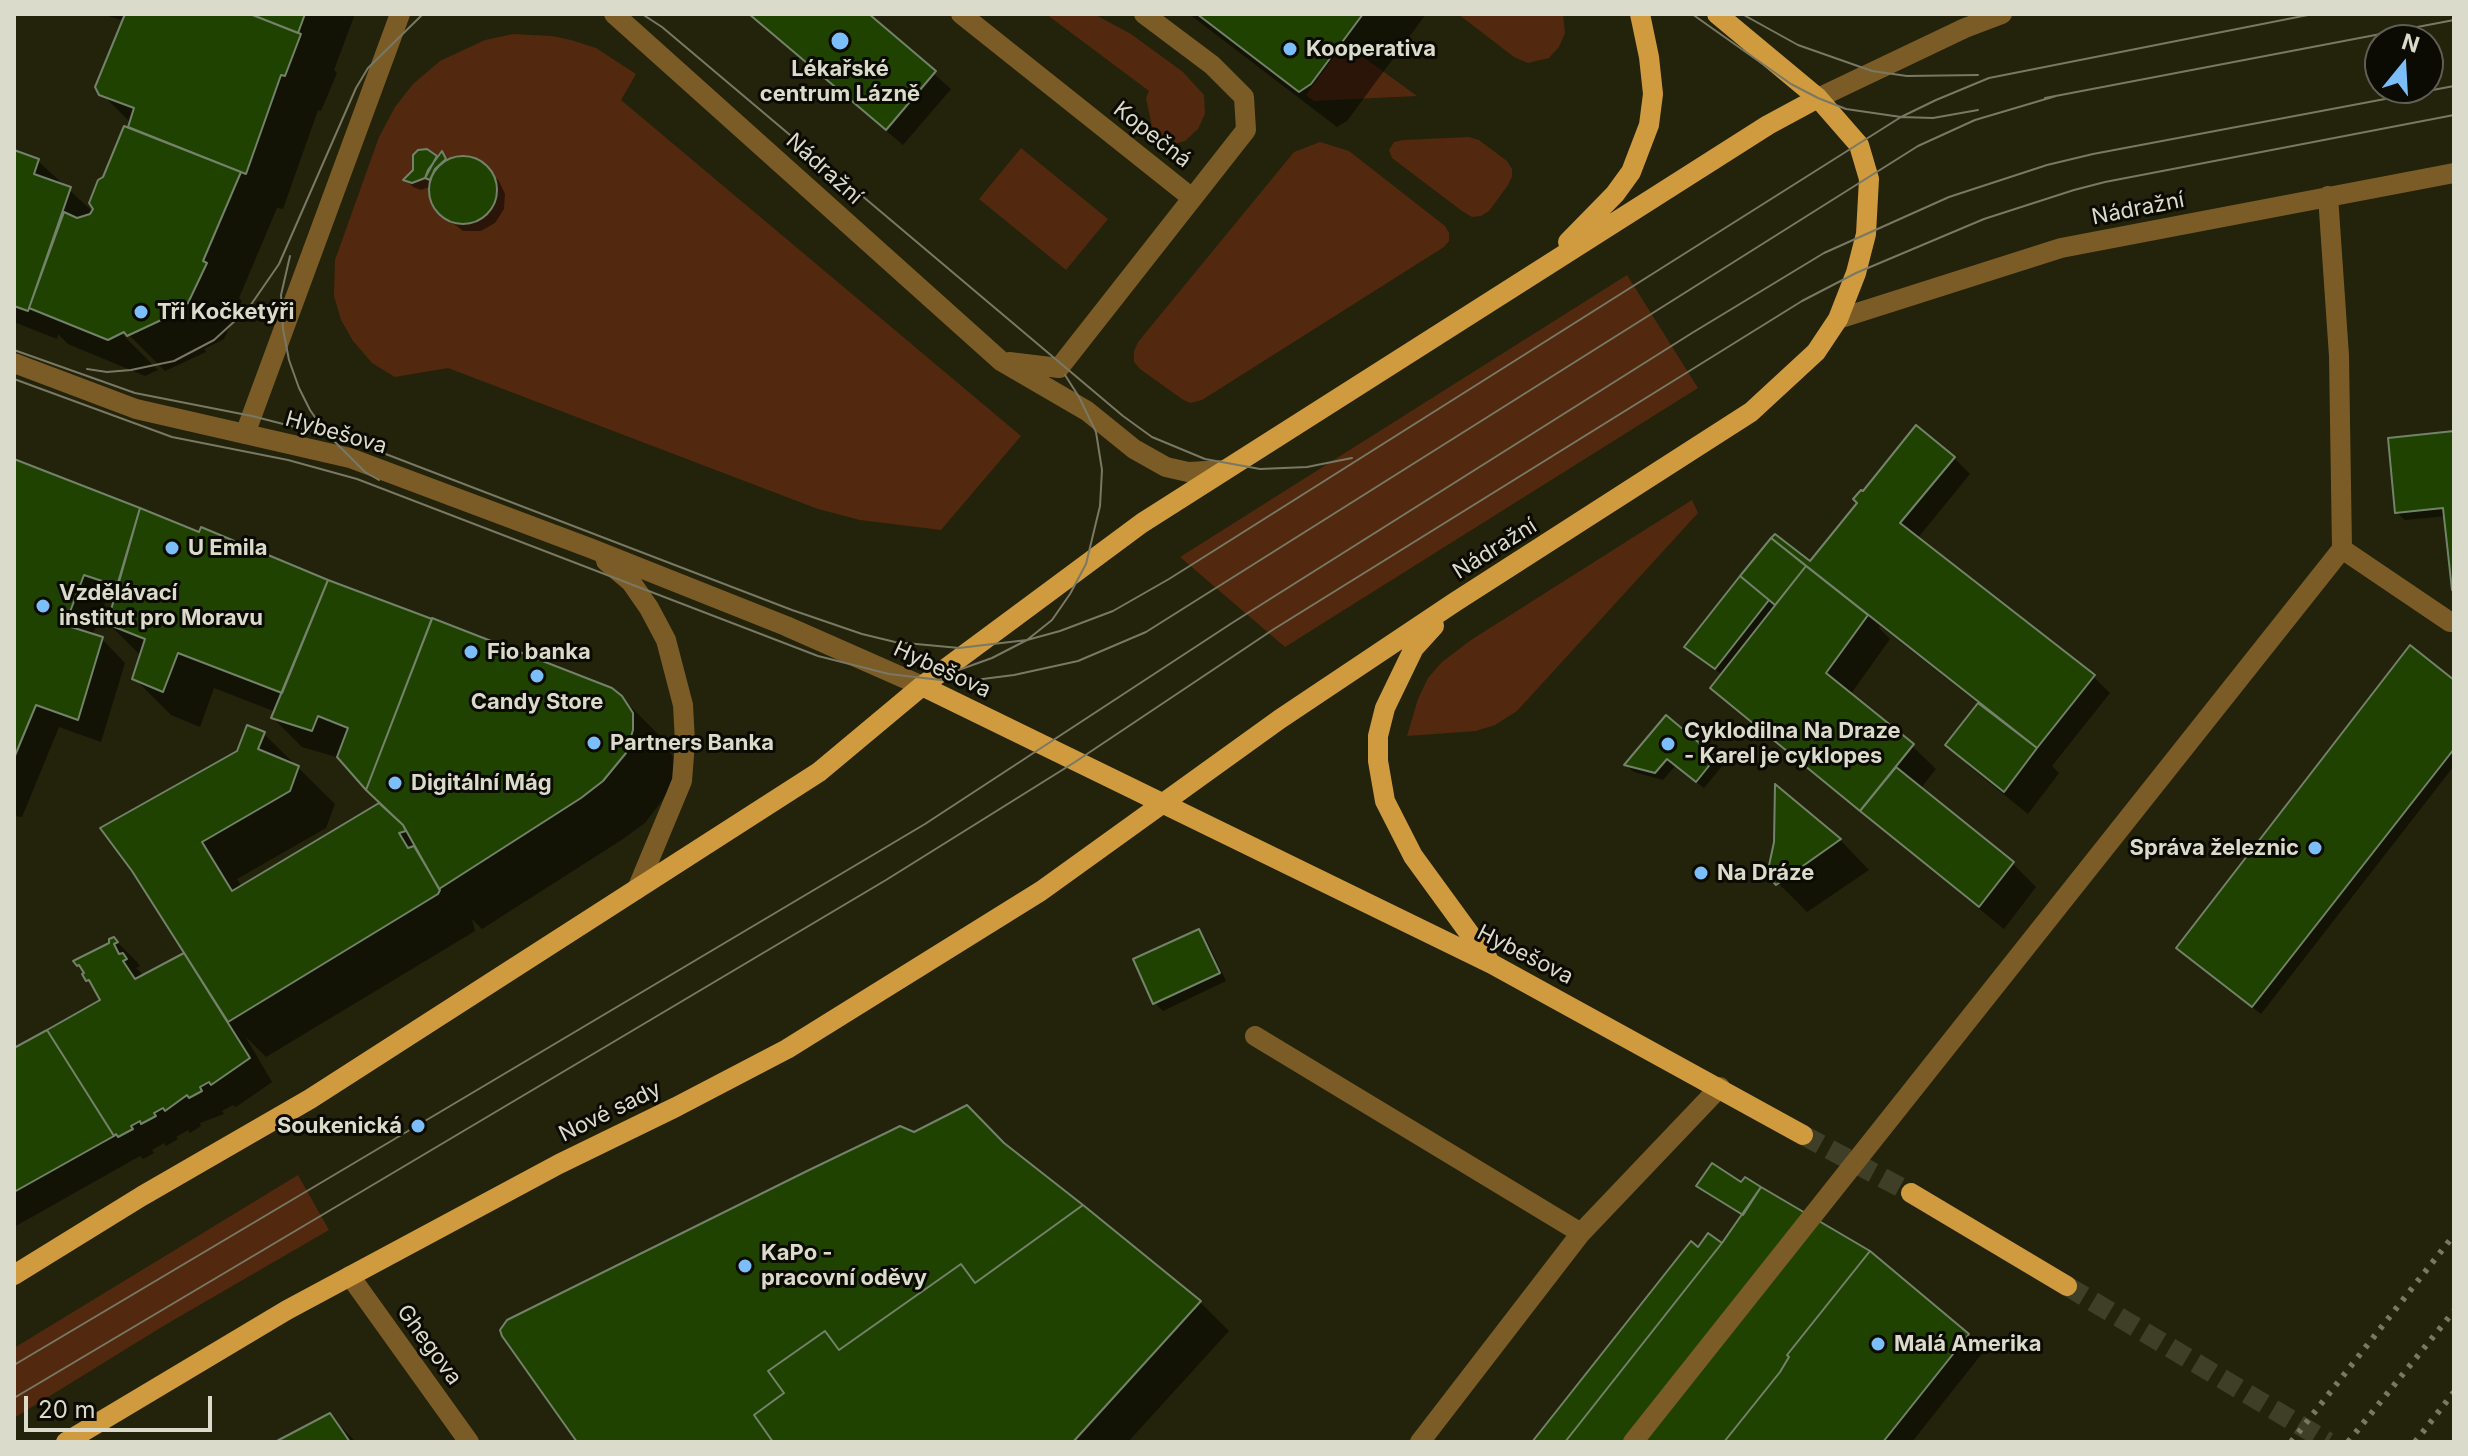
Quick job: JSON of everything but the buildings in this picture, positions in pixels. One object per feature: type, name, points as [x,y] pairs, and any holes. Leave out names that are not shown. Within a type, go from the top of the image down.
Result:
[{"type":"main road","points":[[1543,268],[1615,194],[1631,172],[1641,150],[1649,125],[1653,94],[1640,14]]},
{"type":"main road","name":"Nádražní","points":[[1162,803],[1280,719],[1455,602],[1751,412],[1816,352],[1838,319],[1856,273],[1866,234],[1869,179],[1859,145],[1818,98],[1717,14]]},
{"type":"main road","points":[[14,1275],[142,1196],[310,1099],[819,772],[922,686],[1115,542],[1768,125],[1818,98]]},
{"type":"main road","points":[[1455,602],[1414,648],[1398,676],[1378,736],[1378,761],[1385,801],[1413,856],[1492,964]]},
{"type":"main road","name":"Hybešova","points":[[922,686],[1492,964],[1803,1135]]},
{"type":"main road","name":"Nové sady","points":[[66,1442],[242,1336],[350,1276],[559,1164],[787,1049],[1041,891],[1162,803]]},
{"type":"main road","points":[[1911,1193],[2067,1286]]},
{"type":"street","points":[[245,434],[400,14]]},
{"type":"street","name":"Nádražní","points":[[614,14],[1001,361],[1087,411],[1134,449],[1166,467],[1188,472],[1225,470]]},
{"type":"street","name":"Kopečná","points":[[961,14],[1192,198],[1246,130],[1244,97],[1212,65],[1144,14]]},
{"type":"street","points":[[1818,98],[1938,40],[2002,14]]},
{"type":"street","name":"Nádražní","points":[[1838,319],[2061,248],[2454,173]]},
{"type":"street","points":[[1633,1442],[2342,549],[2339,356],[2328,196]]},
{"type":"street","points":[[1001,361],[1059,368],[1192,198]]},
{"type":"street","name":"Hybešova","points":[[14,363],[136,409],[350,458],[786,626],[922,686]]},
{"type":"street","points":[[590,548],[631,582],[649,608],[666,640],[683,705],[685,742],[682,781],[637,889]]},
{"type":"street","points":[[2342,549],[2454,622]]},
{"type":"street","points":[[1255,1036],[1581,1233]]},
{"type":"street","points":[[1420,1442],[1581,1233],[1720,1087]]},
{"type":"street","name":"Ghegova","points":[[350,1276],[469,1442]]},
{"type":"shaded area","points":[[1046,14],[1094,14],[1131,34],[1183,72],[1204,95],[1205,114],[1198,129],[1185,141],[1170,145],[1155,141],[1146,98],[1149,91]]},
{"type":"shaded area","points":[[1458,14],[1563,14],[1565,33],[1559,47],[1549,58],[1528,63],[1514,57]]},
{"type":"shaded area","points":[[513,34],[552,36],[596,48],[636,74],[621,100],[1021,436],[941,530],[860,520],[818,509],[448,368],[395,377],[372,363],[353,341],[341,320],[334,296],[335,260],[379,137],[395,107],[413,84],[440,61],[485,40]]},
{"type":"shaded area","points":[[1344,43],[1417,96],[1314,101],[1306,95]]},
{"type":"shaded area","points":[[1469,137],[1479,140],[1507,161],[1512,169],[1508,185],[1489,211],[1481,216],[1472,217],[1462,211],[1392,158],[1389,150],[1394,142],[1403,140]]},
{"type":"shaded area","points":[[1320,142],[1349,151],[1445,226],[1449,241],[1202,400],[1190,403],[1182,399],[1134,362],[1138,342],[1294,152]]},
{"type":"shaded area","points":[[1021,148],[1108,219],[1066,270],[979,199]]},
{"type":"shaded area","points":[[1627,275],[1698,388],[1285,647],[1180,557]]},
{"type":"shaded area","points":[[1692,500],[1698,513],[1517,711],[1495,725],[1476,731],[1407,736],[1418,699],[1428,678],[1442,662],[1471,640]]},
{"type":"shaded area","points":[[298,1175],[329,1230],[165,1325],[14,1418],[14,1348]]},
{"type":"tunnel","points":[[1803,1135],[1911,1193]]},
{"type":"tunnel","points":[[2067,1286],[2328,1442]]},
{"type":"tram line","points":[[87,369],[107,372],[131,370],[174,361],[214,340],[248,309],[279,264],[356,88],[368,68],[423,14]]},
{"type":"tram line","points":[[642,14],[662,27],[1123,416],[1152,437],[1205,459],[1260,469],[1307,467],[1352,458]]},
{"type":"tram line","points":[[1692,14],[1791,84],[1846,109],[1933,118],[1978,110]]},
{"type":"tram line","points":[[1742,14],[1798,45],[1872,71],[1907,76],[1978,75]]},
{"type":"tram line","points":[[14,350],[135,393],[252,416],[357,443],[862,634],[895,642],[959,648],[1027,640],[1113,611],[1169,579],[1901,117],[1989,78],[2313,14]]},
{"type":"tram line","points":[[2045,98],[2454,20]]},
{"type":"tram line","points":[[14,1365],[925,824],[1232,623],[1824,253],[1949,197],[2047,165],[2454,86]]},
{"type":"tram line","points":[[14,379],[172,437],[288,460],[357,479],[818,656],[889,674],[959,682],[1014,675],[1078,661],[1146,632],[1918,146],[1975,120],[2056,96]]},
{"type":"tram line","points":[[14,1398],[886,880],[1075,762],[1274,629],[1802,301],[1856,273],[1984,219],[2074,190],[2454,115]]},
{"type":"tram line","points":[[290,256],[281,295],[283,329],[299,388],[326,433],[365,472],[379,480]]},
{"type":"tram line","points":[[939,672],[953,672],[992,658],[1027,640],[1052,620],[1086,564],[1100,506],[1102,470],[1096,432],[1065,375]]},
{"type":"railway","points":[[2291,1442],[2454,1235]]},
{"type":"railway","points":[[2348,1442],[2454,1311]]},
{"type":"railway","points":[[2415,1442],[2454,1392]]},
{"type":"place","name":"Lékařské centrum Lázně","points":[[840,41]]},
{"type":"place","name":"Kooperativa","points":[[1290,49]]},
{"type":"place","name":"Tři Kočketýři","points":[[141,312]]},
{"type":"place","name":"U Emila","points":[[172,548]]},
{"type":"place","name":"Vzdělávací institut pro Moravu","points":[[43,606]]},
{"type":"place","name":"Fio banka","points":[[471,652]]},
{"type":"place","name":"Candy Store","points":[[537,676]]},
{"type":"place","name":"Partners Banka","points":[[594,743]]},
{"type":"place","name":"Cyklodilna Na Draze - Karel je cyklopes","points":[[1668,744]]},
{"type":"place","name":"Digitální Mág","points":[[395,783]]},
{"type":"place","name":"Správa železnic","points":[[2315,848]]},
{"type":"place","name":"Na Dráze","points":[[1701,873]]},
{"type":"place","name":"Soukenická","points":[[418,1126]]},
{"type":"place","name":"KaPo - pracovní oděvy","points":[[745,1266]]},
{"type":"place","name":"Malá Amerika","points":[[1878,1344]]}]
